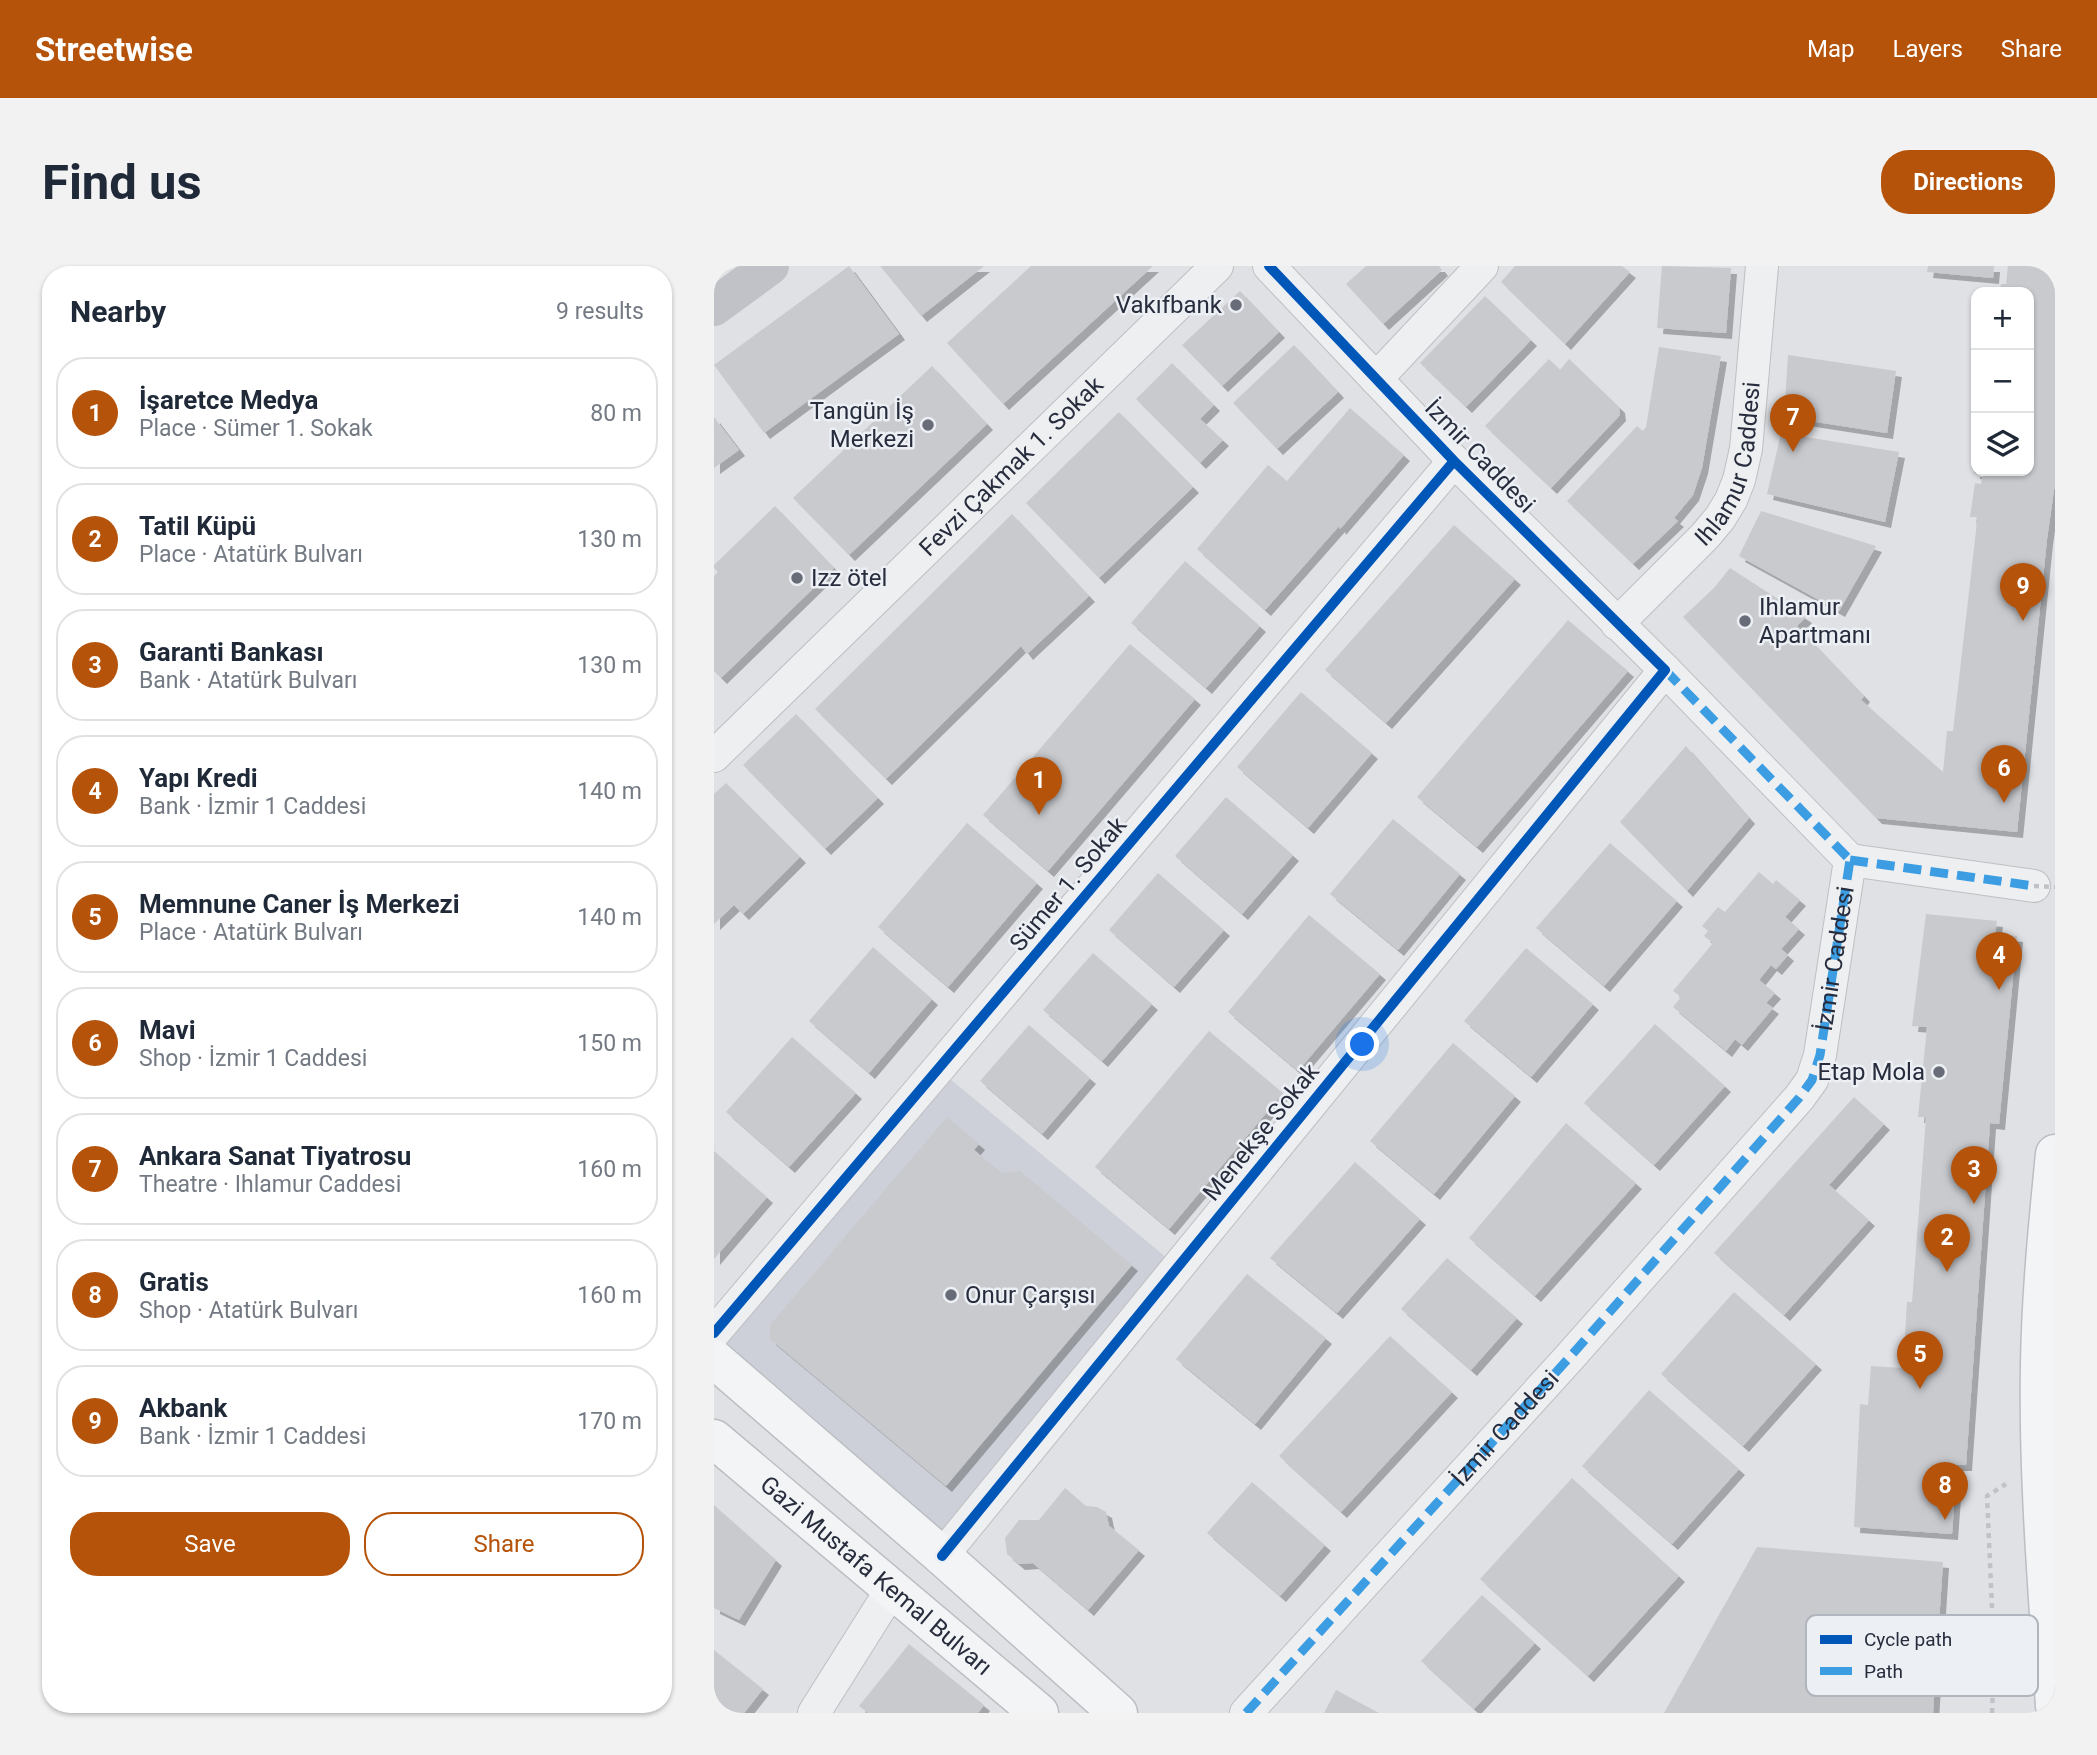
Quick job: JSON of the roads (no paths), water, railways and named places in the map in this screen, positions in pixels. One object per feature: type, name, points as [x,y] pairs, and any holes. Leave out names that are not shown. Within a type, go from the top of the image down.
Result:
[{"type":"main road","points":[[714,307],[770,266]]},
{"type":"main road","points":[[2055,1154],[2046,1251],[2040,1367],[2045,1537],[2055,1706]]},
{"type":"main road","points":[[714,1359],[1118,1713]]},
{"type":"main road","name":"Gazi Mustafa Kemal Bulvarı","points":[[714,1439],[1039,1713]]},
{"type":"street","name":"Fevzi Çakmak 1. Sokak","points":[[714,756],[1217,266]]},
{"type":"street","name":"İzmir Caddesi","points":[[1246,1713],[1577,1349],[1812,1080],[1820,1055],[1850,860],[1665,670],[1454,461],[1269,266]]},
{"type":"street","points":[[1376,379],[1482,266]]},
{"type":"street","name":"Ihlamur Caddesi","points":[[1617,624],[1705,536],[1731,500],[1746,449],[1762,266]]},
{"type":"street","name":"Sümer 1. Sokak","points":[[714,1333],[1454,461]]},
{"type":"street","name":"Menekşe Sokak","points":[[942,1556],[1665,670]]},
{"type":"street","points":[[1850,860],[2045,886]]},
{"type":"street","points":[[814,1713],[892,1589]]},
{"type":"place","name":"Vakıfbank","points":[[1236,305]]},
{"type":"place","name":"Tangün İş Merkezi","points":[[928,425]]},
{"type":"place","name":"Ankara Sanat Tiyatrosu","points":[[1793,452]]},
{"type":"place","name":"Izz ötel","points":[[797,578]]},
{"type":"place","name":"Ihlamur Apartmanı","points":[[1745,621]]},
{"type":"place","name":"Akbank","points":[[2023,621]]},
{"type":"place","name":"Mavi","points":[[2004,803]]},
{"type":"place","name":"İşaretce Medya","points":[[1039,815]]},
{"type":"place","name":"Yapı Kredi","points":[[1999,990]]},
{"type":"place","name":"Etap Mola","points":[[1939,1072]]},
{"type":"place","name":"Garanti Bankası","points":[[1974,1204]]},
{"type":"place","name":"Tatil Küpü","points":[[1947,1272]]},
{"type":"place","name":"Onur Çarşısı","points":[[951,1295]]},
{"type":"place","name":"Memnune Caner İş Merkezi","points":[[1920,1389]]},
{"type":"place","name":"Gratis","points":[[1945,1520]]}]
